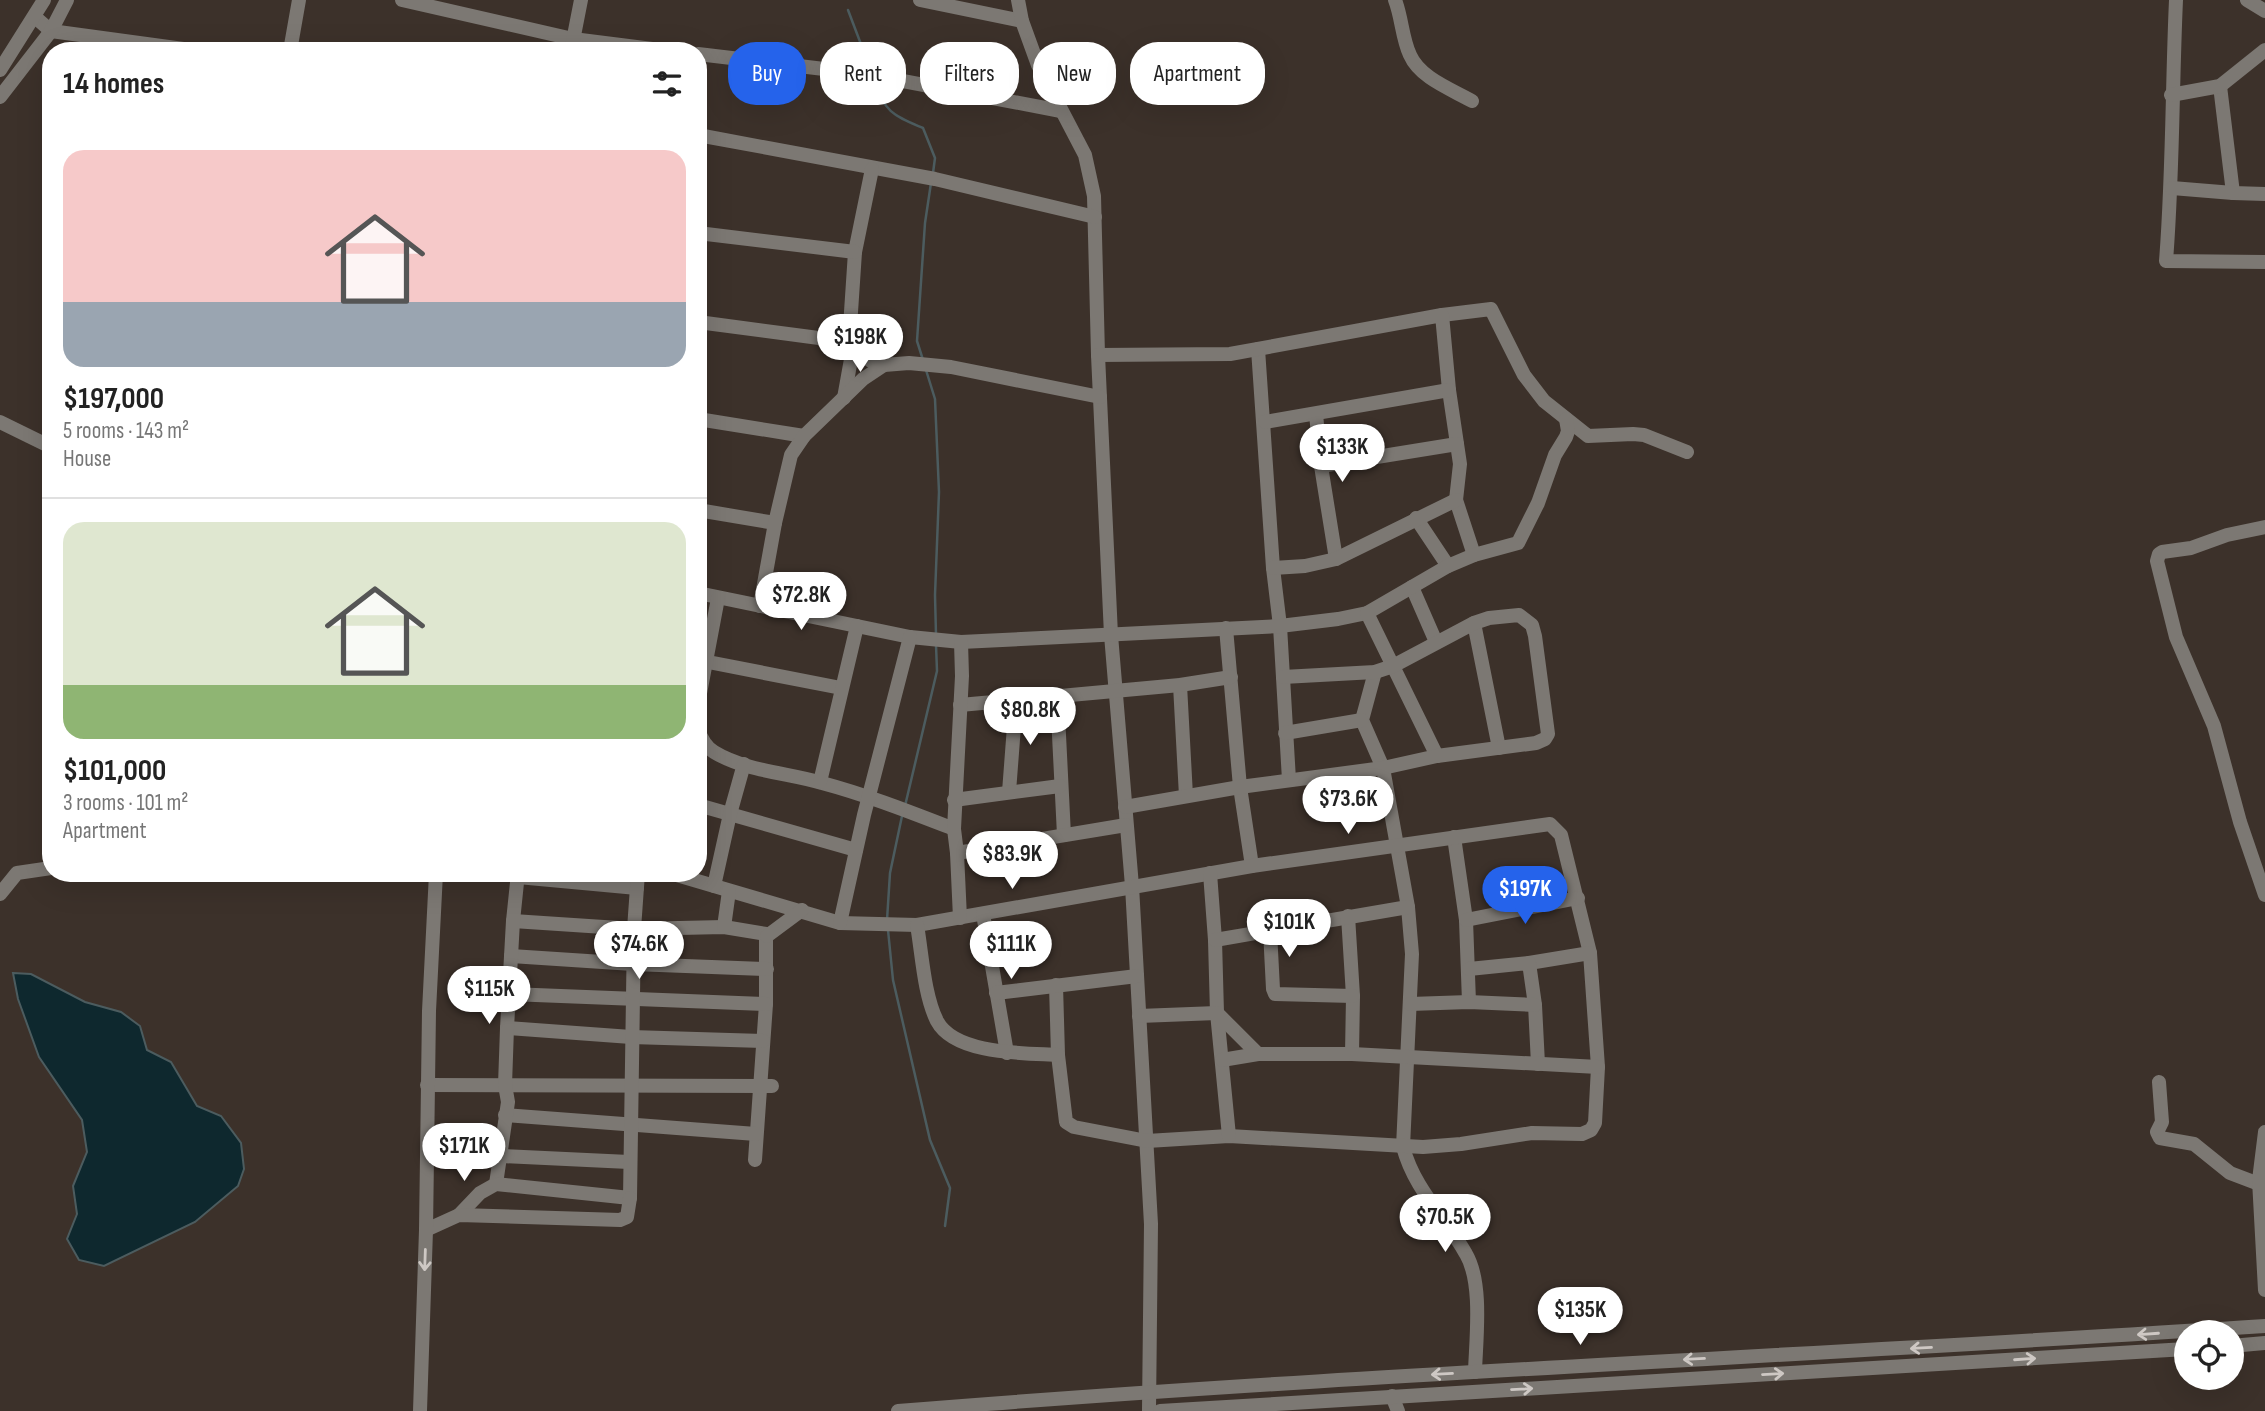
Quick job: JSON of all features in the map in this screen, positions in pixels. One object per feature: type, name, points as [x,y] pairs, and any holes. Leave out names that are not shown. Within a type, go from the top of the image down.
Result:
[{"type":"street","points":[[0,70],[44,0]]},
{"type":"street","points":[[42,42],[67,0]]},
{"type":"street","points":[[292,42],[299,0]]},
{"type":"street","points":[[402,0],[561,42]]},
{"type":"street","points":[[573,42],[581,0]]},
{"type":"street","points":[[920,0],[1022,21]]},
{"type":"street","points":[[1018,0],[1022,21],[1038,65],[1085,155],[1094,196],[1098,355],[1111,635],[1132,886],[1152,1224],[1149,1411]]},
{"type":"street","points":[[1395,0],[1408,48],[1418,69],[1472,101]]},
{"type":"street","points":[[2176,0],[2171,95],[2172,188],[2166,261],[2265,262]]},
{"type":"street","points":[[2247,0],[2265,11]]},
{"type":"street","points":[[35,17],[51,31],[132,42]]},
{"type":"street","points":[[0,97],[42,43]]},
{"type":"street","points":[[2171,95],[2220,86],[2265,50]]},
{"type":"street","points":[[707,55],[866,74],[1062,111]]},
{"type":"street","points":[[2220,86],[2233,193]]},
{"type":"street","points":[[707,136],[935,179],[1095,218]]},
{"type":"street","points":[[844,398],[851,345],[855,252],[872,169]]},
{"type":"street","points":[[2172,188],[2265,194]]},
{"type":"street","points":[[707,234],[855,252]]},
{"type":"street","points":[[1098,355],[1230,354],[1442,315],[1491,309],[1524,375],[1544,401],[1566,419],[1592,437],[1644,435],[1687,452]]},
{"type":"street","points":[[1442,315],[1460,464],[1456,500],[1474,555]]},
{"type":"street","points":[[707,323],[851,345],[871,360],[884,365],[909,363],[951,367],[1100,397]]},
{"type":"street","points":[[1258,349],[1289,780]]},
{"type":"street","points":[[760,606],[791,455],[804,436],[863,379],[884,365]]},
{"type":"street","points":[[1265,422],[1449,390]]},
{"type":"street","points":[[1316,414],[1321,466],[1336,559]]},
{"type":"street","points":[[707,595],[910,637],[961,642],[1280,626],[1367,613],[1448,566],[1519,542],[1521,532],[1538,503],[1555,455],[1566,437],[1566,419]]},
{"type":"street","points":[[707,420],[804,436]]},
{"type":"street","points":[[0,422],[42,443]]},
{"type":"street","points":[[1321,466],[1457,444]]},
{"type":"street","points":[[1273,568],[1305,566],[1336,559],[1456,500]]},
{"type":"street","points":[[707,512],[775,523]]},
{"type":"street","points":[[1416,518],[1448,566]]},
{"type":"street","points":[[2265,527],[2227,535],[2191,548],[2162,552],[2157,561],[2176,637],[2214,726],[2239,822],[2265,895]]},
{"type":"street","points":[[1412,587],[1436,642]]},
{"type":"street","points":[[707,644],[718,597]]},
{"type":"street","points":[[1367,613],[1437,756]]},
{"type":"street","points":[[1125,807],[1240,787],[1383,768],[1437,756],[1536,743],[1545,739],[1548,734],[1535,636],[1532,625],[1519,615],[1489,618],[1436,642],[1393,666],[1375,672],[1283,677]]},
{"type":"street","points":[[1474,624],[1499,748]]},
{"type":"street","points":[[820,782],[857,626]]},
{"type":"street","points":[[1226,628],[1240,787],[1252,866]]},
{"type":"street","points":[[840,923],[910,637]]},
{"type":"street","points":[[960,918],[954,800],[961,642]]},
{"type":"street","points":[[707,662],[841,688]]},
{"type":"street","points":[[1375,672],[1362,720],[1383,768],[1408,907],[1412,954],[1403,1147],[1412,1175],[1469,1259],[1478,1311],[1475,1372]]},
{"type":"street","points":[[960,705],[1231,677]]},
{"type":"street","points":[[1180,684],[1186,796]]},
{"type":"street","points":[[1058,695],[1064,835]]},
{"type":"street","points":[[1009,792],[1016,700]]},
{"type":"street","points":[[1285,733],[1362,720]]},
{"type":"street","points":[[707,747],[715,753],[744,764],[869,797],[954,829]]},
{"type":"street","points":[[714,886],[744,764]]},
{"type":"street","points":[[954,800],[1060,786]]},
{"type":"street","points":[[707,808],[856,850]]},
{"type":"street","points":[[700,882],[840,923],[917,925],[1252,866],[1550,824],[1561,835],[1590,953],[1598,1067],[1595,1123],[1591,1130],[1582,1134],[1532,1133],[1461,1144],[1403,1147],[1229,1136],[1147,1141],[1068,1124],[1058,1055],[1056,985]]},
{"type":"street","points":[[957,853],[1126,825]]},
{"type":"street","points":[[1454,837],[1465,920],[1469,1002]]},
{"type":"street","points":[[0,894],[17,873],[42,869]]},
{"type":"street","points":[[1210,873],[1215,940],[1216,1013],[1229,1136]]},
{"type":"street","points":[[420,1411],[426,1230],[427,1085],[436,882]]},
{"type":"street","points":[[496,1184],[508,1102],[505,1085],[507,1028],[517,882]]},
{"type":"street","points":[[458,1215],[620,1220],[627,1217],[637,882]]},
{"type":"street","points":[[724,927],[729,891]]},
{"type":"street","points":[[1465,920],[1578,898]]},
{"type":"street","points":[[1215,940],[1408,907]]},
{"type":"street","points":[[767,936],[802,911]]},
{"type":"street","points":[[983,914],[1007,1053]]},
{"type":"street","points":[[1348,916],[1353,996],[1352,1054]]},
{"type":"street","points":[[513,921],[634,929],[724,927],[764,932],[767,936],[763,1041],[765,1086],[756,1134],[755,1160]]},
{"type":"street","points":[[917,925],[930,999],[938,1022],[955,1037],[979,1048],[1007,1053],[1058,1055]]},
{"type":"street","points":[[1270,931],[1275,994],[1353,996]]},
{"type":"street","points":[[1469,969],[1590,953]]},
{"type":"street","points":[[511,956],[633,964],[767,968]]},
{"type":"street","points":[[1529,963],[1535,1005],[1538,1064]]},
{"type":"street","points":[[996,993],[1137,976]]},
{"type":"street","points":[[510,994],[766,1004]]},
{"type":"street","points":[[1410,1004],[1469,1002],[1535,1005]]},
{"type":"street","points":[[1139,1016],[1216,1013],[1258,1054]]},
{"type":"street","points":[[507,1028],[631,1037],[763,1041]]},
{"type":"street","points":[[1222,1060],[1258,1054],[1352,1054],[1598,1067]]},
{"type":"street","points":[[2159,1082],[2162,1122],[2158,1135],[2194,1144],[2231,1173],[2259,1184]]},
{"type":"street","points":[[427,1085],[765,1086]]},
{"type":"street","points":[[505,1115],[756,1134]]},
{"type":"street","points":[[2265,1132],[2259,1184],[2265,1290]]},
{"type":"street","points":[[502,1156],[629,1162]]},
{"type":"street","points":[[426,1230],[458,1215],[480,1193],[496,1184],[629,1198]]},
{"type":"street","points":[[898,1411],[1553,1366],[1987,1345],[2265,1326]]},
{"type":"street","points":[[2244,1345],[2265,1343]]},
{"type":"street","points":[[1987,1345],[1988,1361]]},
{"type":"street","points":[[1160,1411],[2174,1350]]},
{"type":"street","points":[[1392,1396],[1398,1411]]},
{"type":"water","points":[[13,973],[31,974],[85,1002],[121,1012],[140,1026],[147,1050],[171,1062],[197,1106],[221,1116],[241,1143],[244,1169],[238,1186],[195,1222],[104,1266],[79,1260],[67,1239],[77,1214],[73,1186],[87,1152],[82,1120],[39,1057],[18,999]]},
{"type":"waterway","points":[[848,10],[860,42]]},
{"type":"waterway","points":[[886,105],[905,120],[923,128],[935,158],[933,173]]},
{"type":"waterway","points":[[923,360],[917,341],[925,223],[931,183]]},
{"type":"waterway","points":[[926,370],[935,399],[939,492],[936,635]]},
{"type":"waterway","points":[[905,806],[937,671],[936,645]]},
{"type":"waterway","points":[[887,920],[890,873],[902,816]]},
{"type":"waterway","points":[[888,930],[893,980],[930,1140],[950,1188],[945,1226]]}]
